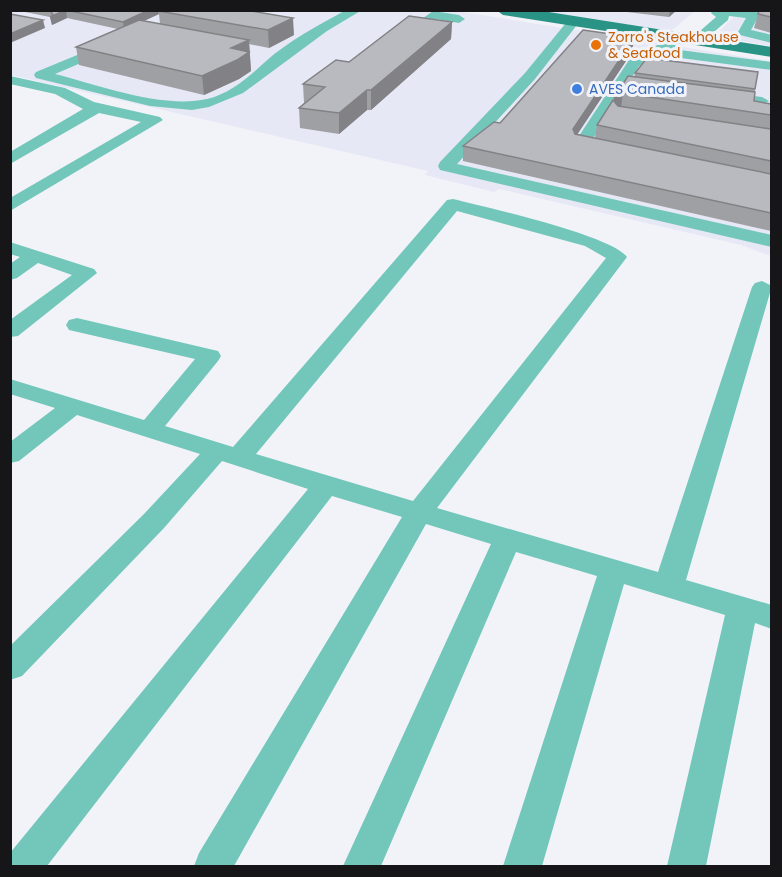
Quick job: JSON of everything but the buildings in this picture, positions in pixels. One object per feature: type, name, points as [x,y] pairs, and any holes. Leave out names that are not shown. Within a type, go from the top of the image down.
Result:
[{"type":"main road","points":[[503,10],[570,31],[691,37],[771,52]]},
{"type":"street","points":[[122,40],[41,75],[174,106],[186,106],[223,98],[265,72],[270,65],[319,31],[356,10]]},
{"type":"street","points":[[719,12],[771,17]]},
{"type":"street","points":[[626,154],[582,145],[627,83],[639,58],[675,42],[704,34],[724,17],[719,12]]},
{"type":"street","points":[[441,32],[416,29],[433,15],[459,19]]},
{"type":"street","points":[[753,15],[744,32],[771,39]]},
{"type":"street","points":[[297,27],[319,31]]},
{"type":"street","points":[[570,31],[446,166],[771,241]]},
{"type":"street","points":[[610,40],[771,66]]},
{"type":"street","points":[[270,65],[255,57],[282,57]]},
{"type":"street","points":[[639,58],[771,75]]},
{"type":"street","points":[[10,80],[60,91],[96,108],[155,120],[10,206]]},
{"type":"street","points":[[20,95],[39,86]]},
{"type":"street","points":[[704,93],[762,102]]},
{"type":"street","points":[[10,159],[96,108]]},
{"type":"street","points":[[10,667],[154,521],[229,453],[453,204],[592,242],[617,256],[420,511],[213,867]]},
{"type":"street","points":[[10,248],[87,273],[10,332]]},
{"type":"street","points":[[10,274],[35,255]]},
{"type":"street","points":[[669,586],[762,287]]},
{"type":"street","points":[[77,325],[210,356],[150,429]]},
{"type":"street","points":[[10,387],[229,453],[326,485],[420,511],[757,613],[687,867]]},
{"type":"street","points":[[10,455],[73,406]]},
{"type":"street","points":[[24,867],[326,485]]},
{"type":"street","points":[[362,867],[508,538]]},
{"type":"street","points":[[522,867],[614,569]]},
{"type":"shaded area","points":[[11,10],[456,11],[771,61],[771,256],[741,245],[499,189],[494,192],[425,175],[428,171],[11,75]]},
{"type":"shaded area","points":[[540,11],[695,11],[671,31]]},
{"type":"shaded area","points":[[740,11],[771,11],[771,46],[728,39],[717,33]]},
{"type":"place","name":"Zorro's Steakhouse & Seafood","points":[[596,45]]},
{"type":"place","name":"AVES Canada","points":[[577,89]]}]
